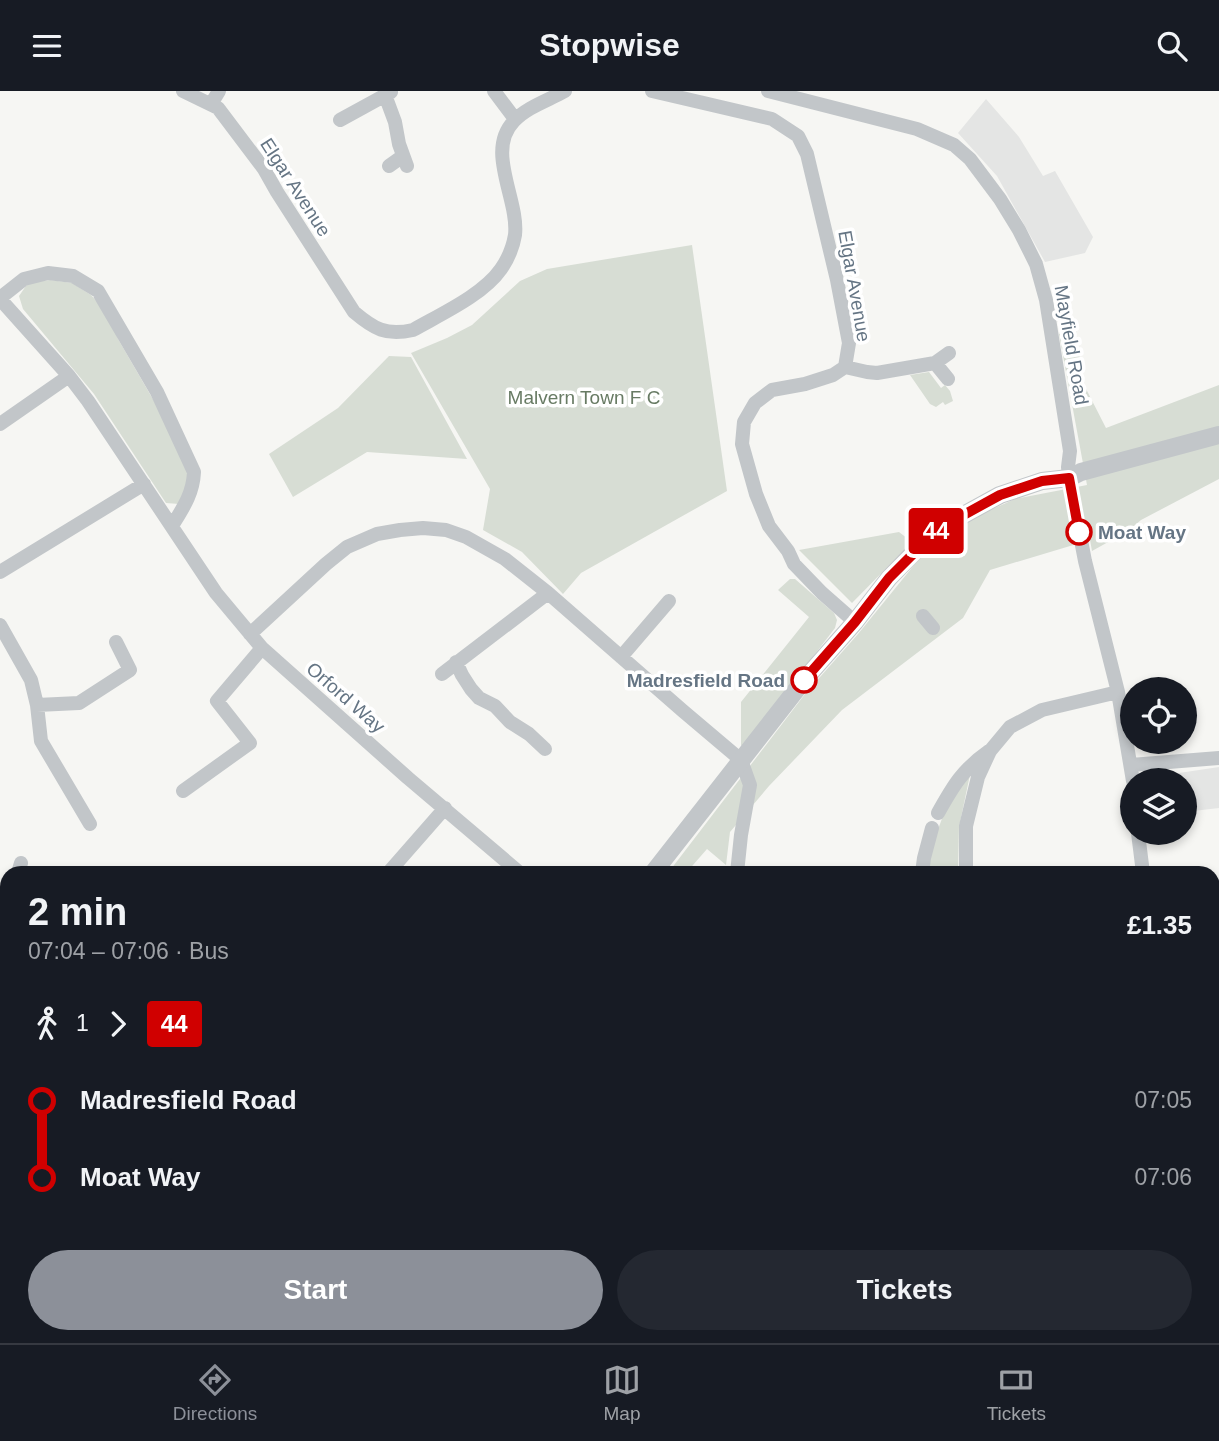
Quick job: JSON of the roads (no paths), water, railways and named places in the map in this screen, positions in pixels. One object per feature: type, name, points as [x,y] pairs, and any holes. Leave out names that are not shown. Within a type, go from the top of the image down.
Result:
[{"type":"street","name":"Elgar Avenue","points":[[183,91],[218,108],[264,169],[354,312],[372,327],[386,332],[413,330],[488,285],[502,268],[512,249],[515,232],[501,148],[505,132],[515,120]]},
{"type":"street","points":[[211,104],[219,91]]},
{"type":"street","points":[[494,91],[515,120],[565,91]]},
{"type":"street","name":"Elgar Avenue","points":[[652,91],[772,119],[798,136],[807,154],[849,344],[845,367],[833,375],[814,381],[772,390],[755,403],[744,422],[742,444],[756,494],[769,526],[788,551],[794,564],[855,622]]},
{"type":"street","name":"Mayfield Road","points":[[768,91],[917,129],[954,145],[970,159],[1019,230],[1036,264],[1046,300],[1070,451],[1069,478],[1085,561],[1118,692],[1131,768]]},
{"type":"street","points":[[340,120],[389,93],[398,145],[405,161],[389,166]]},
{"type":"street","name":"Orford Way","points":[[172,526],[187,502],[193,486],[194,472],[157,392],[98,291],[73,276],[48,273],[24,279],[0,299],[69,376],[216,593],[250,634],[262,648],[408,778],[512,866]]},
{"type":"street","points":[[845,367],[877,373],[935,363],[949,353]]},
{"type":"street","points":[[935,363],[948,379]]},
{"type":"street","points":[[0,424],[69,376]]},
{"type":"street","points":[[658,866],[804,680],[889,578],[938,529],[1000,495],[1042,481],[1069,478],[1081,472],[1219,435]]},
{"type":"street","points":[[0,572],[144,484]]},
{"type":"street","points":[[250,634],[347,547],[377,534],[400,530],[446,530],[466,537],[505,559],[548,593],[741,760],[750,785],[738,866]]},
{"type":"street","points":[[442,674],[548,593]]},
{"type":"street","points":[[621,657],[669,601]]},
{"type":"street","points":[[923,616],[933,628]]},
{"type":"street","points":[[0,625],[31,680],[41,741],[90,824]]},
{"type":"street","points":[[37,705],[79,703],[130,670],[116,642]]},
{"type":"street","points":[[183,791],[250,743],[216,701],[262,648]]},
{"type":"street","points":[[456,662],[462,675],[480,698],[495,706],[510,722],[529,734],[545,750]]},
{"type":"street","points":[[966,866],[966,826],[978,777],[990,751],[1010,727],[1042,710],[1118,692]]},
{"type":"street","points":[[938,813],[966,769],[990,751]]},
{"type":"street","points":[[1161,768],[1219,758]]},
{"type":"street","points":[[394,866],[445,808]]},
{"type":"street","points":[[923,866],[932,828]]},
{"type":"street","points":[[1140,845],[1142,866]]},
{"type":"place","name":"Moat Way","points":[[1079,532]]},
{"type":"place","name":"Madresfield Road","points":[[804,680]]},
{"type":"park label","name":"Malvern Town F C","points":[[584,397]]}]
